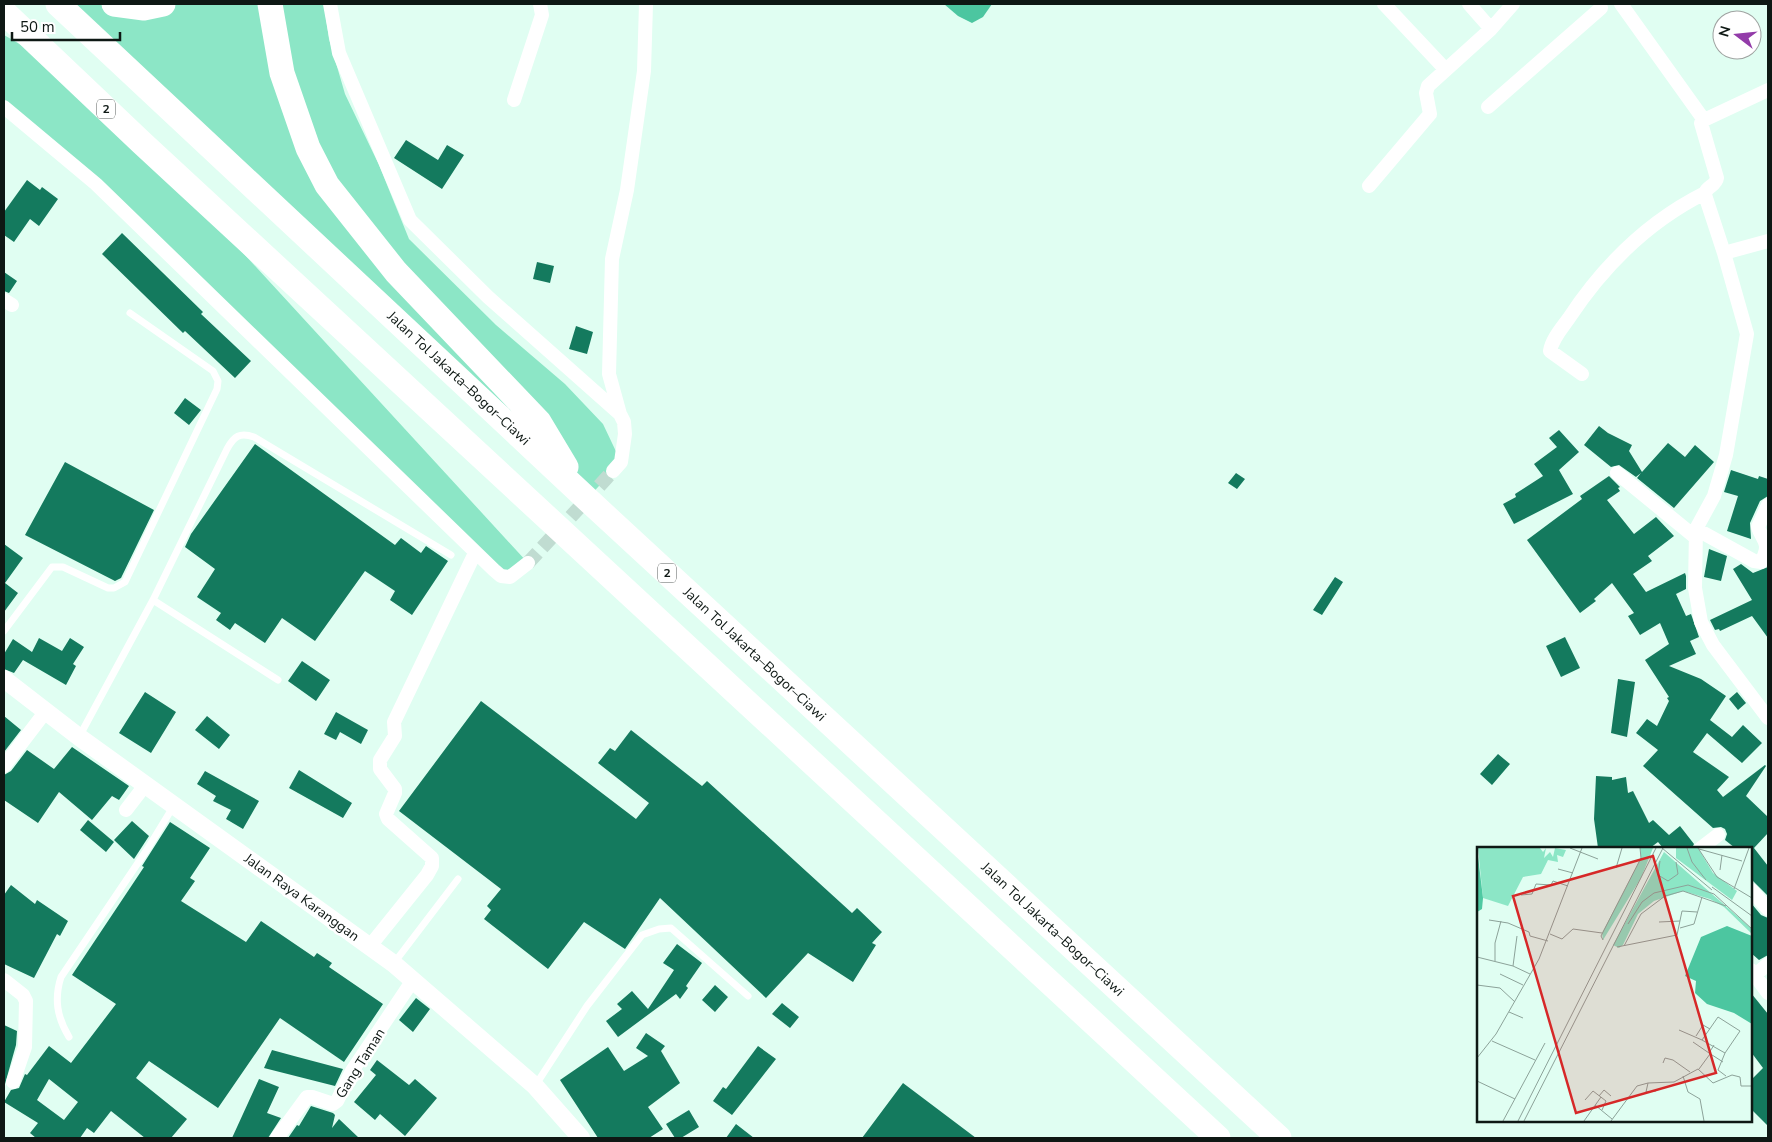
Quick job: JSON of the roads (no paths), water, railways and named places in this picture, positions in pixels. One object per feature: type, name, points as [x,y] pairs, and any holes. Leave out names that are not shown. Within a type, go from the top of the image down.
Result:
[{"type":"highway","name":"Jalan Tol Jakarta–Bogor–Ciawi","points":[[58,4],[581,493],[1279,1138]]},
{"type":"highway","points":[[114,4],[144,8],[163,4]]},
{"type":"highway","points":[[270,4],[274,37],[285,83],[308,148],[327,185],[396,272],[539,422],[581,493]]},
{"type":"highway","name":"2","points":[[4,12],[149,150],[1218,1138]]},
{"type":"highway","points":[[4,35],[71,74]]},
{"type":"street","points":[[330,4],[339,53],[410,220],[488,297],[620,414]]},
{"type":"street","points":[[514,100],[542,15],[540,4]]},
{"type":"street","points":[[613,471],[621,462],[624,449],[624,422],[609,374],[612,260],[626,190],[644,71],[646,4]]},
{"type":"street","points":[[1384,4],[1446,70]]},
{"type":"street","points":[[1469,4],[1491,29]]},
{"type":"street","points":[[1369,186],[1430,114],[1426,89],[1491,29],[1513,4]]},
{"type":"street","points":[[1621,4],[1704,120]]},
{"type":"street","points":[[1488,107],[1603,5]]},
{"type":"street","points":[[1704,120],[1768,90]]},
{"type":"street","points":[[4,107],[96,184],[475,553],[506,578],[528,563]]},
{"type":"street","points":[[1582,374],[1550,351],[1583,297],[1607,266],[1633,241],[1680,206],[1704,194],[1716,183],[1717,178],[1702,123],[1704,120]]},
{"type":"street","points":[[1704,194],[1724,253],[1745,326],[1746,341],[1726,455],[1714,496],[1695,533],[1695,588],[1701,622],[1713,645],[1768,718]]},
{"type":"street","points":[[1724,253],[1768,241]]},
{"type":"street","points":[[1617,472],[1695,533],[1754,561],[1761,562],[1767,548],[1767,540],[1758,527],[1768,504]]},
{"type":"street","points":[[370,946],[432,866],[432,858],[388,819],[386,814],[396,793],[380,769],[380,760],[395,736],[394,722],[475,553]]},
{"type":"street","name":"Jalan Raya Karanggan","points":[[4,679],[79,737],[394,964],[535,1086],[581,1138]]},
{"type":"street","points":[[4,766],[46,711]]},
{"type":"street","points":[[126,810],[146,784]]},
{"type":"street","points":[[1703,847],[1718,835]]},
{"type":"street","points":[[1752,891],[1768,909]]},
{"type":"street","points":[[1768,964],[1753,972],[1768,993]]},
{"type":"street","points":[[4,980],[23,996],[26,1001],[25,1047],[14,1082]]},
{"type":"street","name":"Gang Taman","points":[[277,1138],[307,1098],[312,1097],[333,1104],[337,1101],[352,1071],[413,980]]},
{"type":"lane","points":[[4,631],[52,567],[63,566],[108,588],[114,588],[125,582],[217,389],[218,381],[213,371],[130,312]]},
{"type":"lane","points":[[79,737],[153,600],[226,449],[236,436],[244,434],[254,437],[451,555]]},
{"type":"lane","points":[[153,600],[278,680]]},
{"type":"lane","points":[[69,1037],[57,1011],[56,998],[60,977],[148,848],[174,805]]},
{"type":"lane","points":[[394,964],[458,879]]},
{"type":"lane","points":[[535,1086],[587,1006],[642,936],[659,929],[671,928],[748,996]]},
{"type":"tunnel","points":[[528,563],[613,471]]}]
